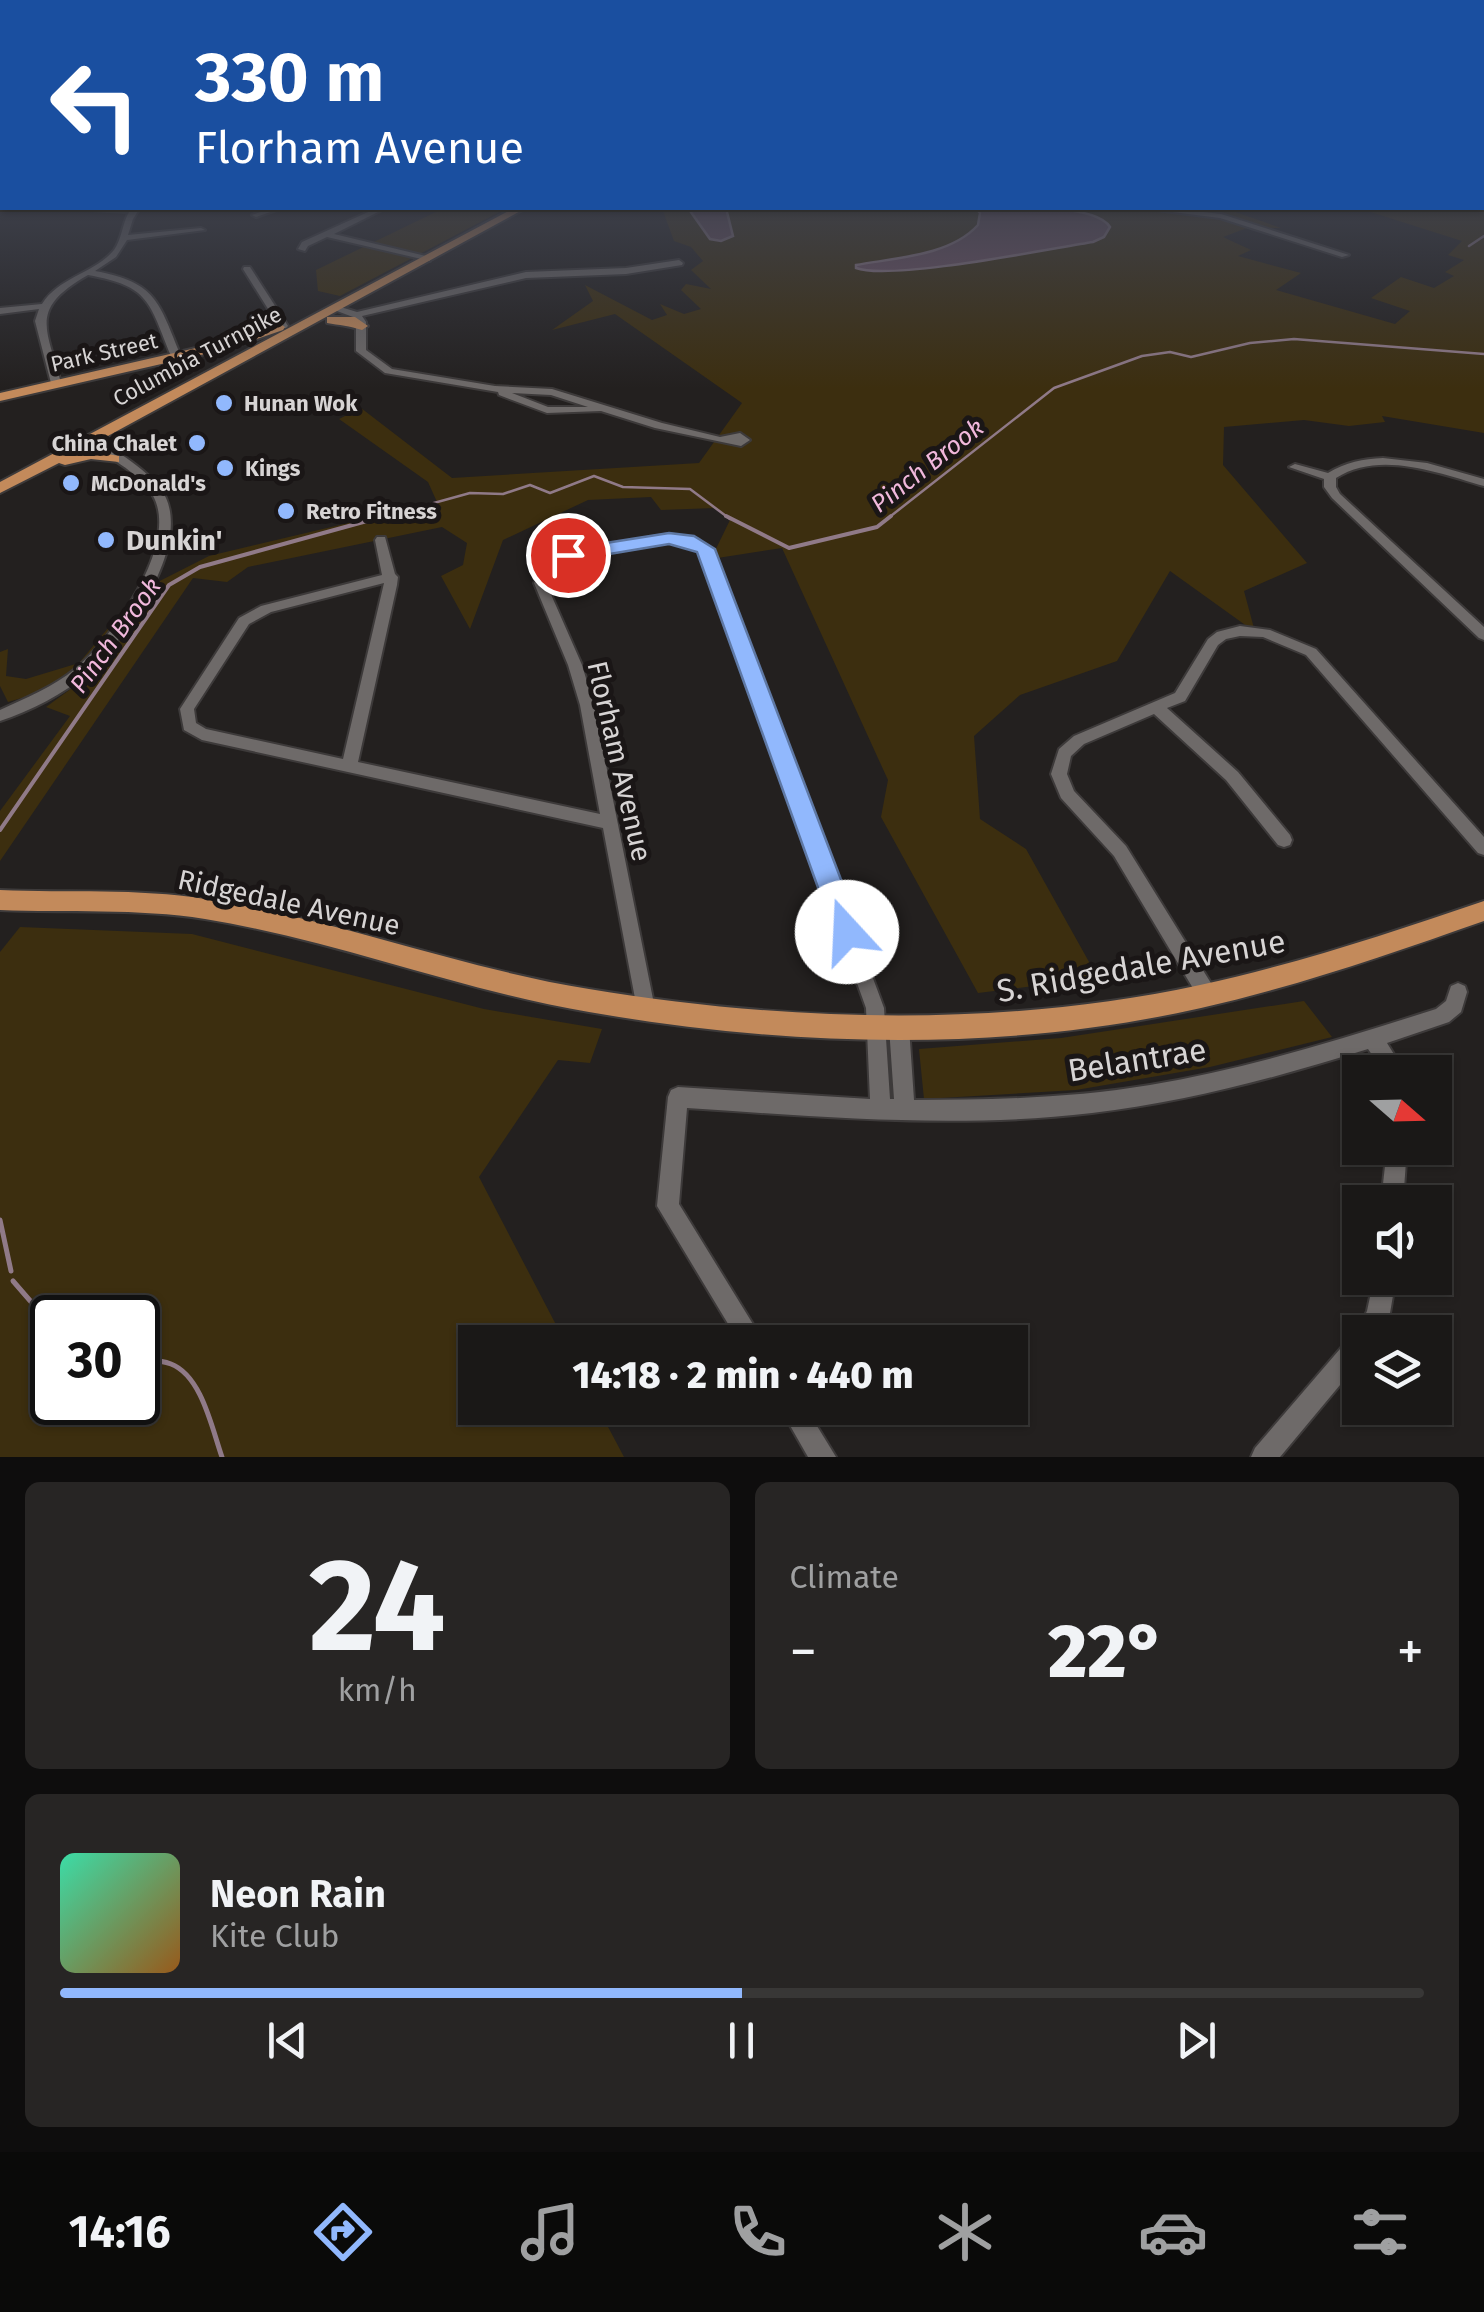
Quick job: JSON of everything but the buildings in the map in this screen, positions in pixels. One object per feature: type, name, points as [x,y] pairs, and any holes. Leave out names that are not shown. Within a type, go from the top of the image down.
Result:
[{"type":"main road","points":[[246,345],[283,326],[335,310],[438,253]]},
{"type":"main road","points":[[335,310],[350,320],[361,318]]},
{"type":"main road","name":"Columbia Turnpike","points":[[0,488],[246,345],[298,328],[335,310]]},
{"type":"main road","name":"Park Street","points":[[0,397],[176,356],[246,345]]},
{"type":"main road","points":[[34,469],[82,456],[114,459]]},
{"type":"main road","name":"Ridgedale Avenue","points":[[0,900],[204,909],[561,995]]},
{"type":"main road","name":"S. Ridgedale Avenue","points":[[561,995],[646,1009],[887,1027],[991,1026],[1207,994],[1280,978],[1484,911]]},
{"type":"street","points":[[56,383],[40,321],[44,306],[58,290],[115,253]]},
{"type":"street","points":[[403,253],[427,259]]},
{"type":"street","points":[[1338,253],[1344,255]]},
{"type":"street","points":[[335,310],[361,318],[526,275],[626,271],[678,263]]},
{"type":"street","points":[[247,269],[283,326]]},
{"type":"street","points":[[87,272],[138,284],[152,301],[176,356]]},
{"type":"street","points":[[0,311],[44,306]]},
{"type":"street","points":[[361,318],[361,351],[386,370],[495,389],[552,392],[722,440]]},
{"type":"street","points":[[495,389],[547,410],[609,411]]},
{"type":"street","points":[[0,716],[54,690],[93,660],[159,558],[166,536],[161,500],[149,484],[88,440]]},
{"type":"street","points":[[1295,467],[1330,477],[1346,468],[1398,462],[1444,468],[1484,483]]},
{"type":"street","points":[[1330,477],[1330,487],[1336,496],[1484,635]]},
{"type":"street","name":"Florham Avenue","points":[[646,1009],[584,691],[541,590],[542,576],[552,564],[574,554],[669,538],[699,544],[710,555],[875,1008],[887,1027]]},
{"type":"street","points":[[349,766],[392,576],[381,540]]},
{"type":"street","points":[[392,576],[251,616],[238,626],[186,714],[189,726],[202,734],[610,823]]},
{"type":"street","points":[[1207,994],[1120,850],[1067,794],[1060,761],[1070,746],[1186,692],[1212,642],[1222,635],[1251,631],[1290,640],[1320,660],[1484,848]]},
{"type":"street","points":[[1158,708],[1232,776],[1284,840]]},
{"type":"street","name":"Belantrae","points":[[742,1325],[668,1206],[678,1097],[906,1110],[1016,1109],[1147,1096],[1266,1070],[1442,1016],[1454,1006],[1458,992]]},
{"type":"street","points":[[881,1110],[887,1027]]},
{"type":"street","points":[[887,1027],[906,1110]]},
{"type":"street","points":[[1372,1038],[1384,1055]]},
{"type":"street","points":[[1264,1457],[1342,1364]]},
{"type":"street","points":[[803,1425],[824,1457]]},
{"type":"shaded area","points":[[351,253],[422,253],[340,296],[318,291],[316,270]]},
{"type":"shaded area","points":[[696,253],[1245,253],[1238,256],[1301,273],[1276,290],[1395,324],[1410,311],[1371,298],[1401,277],[1434,288],[1454,276],[1445,272],[1464,260],[1448,255],[1484,253],[1484,433],[1382,416],[1385,422],[1349,426],[1304,420],[1224,427],[1223,465],[1307,563],[1244,591],[1255,632],[1170,571],[1117,661],[1020,695],[974,736],[980,819],[1026,849],[1098,978],[978,993],[881,817],[888,780],[782,548],[711,559],[730,520],[715,508],[661,510],[651,497],[588,500],[503,540],[470,629],[441,576],[463,565],[467,543],[442,527],[248,567],[227,582],[193,578],[0,861],[0,811],[70,716],[46,707],[83,680],[8,702],[0,686],[0,652],[8,649],[6,676],[26,679],[79,663],[138,592],[209,556],[437,502],[428,482],[339,419],[361,408],[452,478],[699,463],[742,403],[615,314],[552,330],[593,301],[585,285],[652,320],[667,315],[660,304],[684,314],[701,309],[681,290],[686,284],[711,289],[691,270],[703,261]]},
{"type":"shaded area","points":[[1030,253],[901,270],[856,268],[921,254]]},
{"type":"shaded area","points":[[20,927],[192,934],[484,1009],[602,1029],[590,1063],[558,1060],[479,1177],[556,1325],[458,1325],[458,1425],[607,1425],[624,1457],[0,1457],[0,952]]},
{"type":"shaded area","points":[[1304,1001],[1332,1037],[1210,1067],[1076,1090],[924,1099],[919,1049],[1061,1038]]},
{"type":"waterway","name":"Pinch Brook","points":[[887,519],[1054,388],[1142,356],[1170,352],[1191,357],[1250,343],[1294,339],[1484,354]]},
{"type":"waterway","name":"Pinch Brook","points":[[376,519],[470,493],[503,494],[530,485],[550,493],[594,476],[623,487],[690,489],[726,516]]},
{"type":"waterway","name":"Pinch Brook","points":[[0,830],[169,585],[200,567],[385,516]]},
{"type":"waterway","name":"Pinch Brook","points":[[726,516],[789,548],[877,527],[891,516]]},
{"type":"waterway","name":"Pinch Brook","points":[[726,516],[730,519]]},
{"type":"waterway","name":"Pinch Brook","points":[[0,1220],[11,1271]]},
{"type":"waterway","name":"Pinch Brook","points":[[13,1281],[30,1301]]},
{"type":"waterway","name":"Pinch Brook","points":[[160,1361],[182,1370],[191,1380],[204,1404],[222,1457]]},
{"type":"place","name":"Hunan Wok","points":[[224,403]]},
{"type":"place","name":"China Chalet","points":[[197,443]]},
{"type":"place","name":"Kings","points":[[225,468]]},
{"type":"place","name":"McDonald's","points":[[71,483]]},
{"type":"place","name":"Retro Fitness","points":[[286,511]]},
{"type":"place","name":"Dunkin'","points":[[106,540]]},
{"type":"route","points":[[568,555],[669,538],[687,540],[706,549],[847,932]]}]
